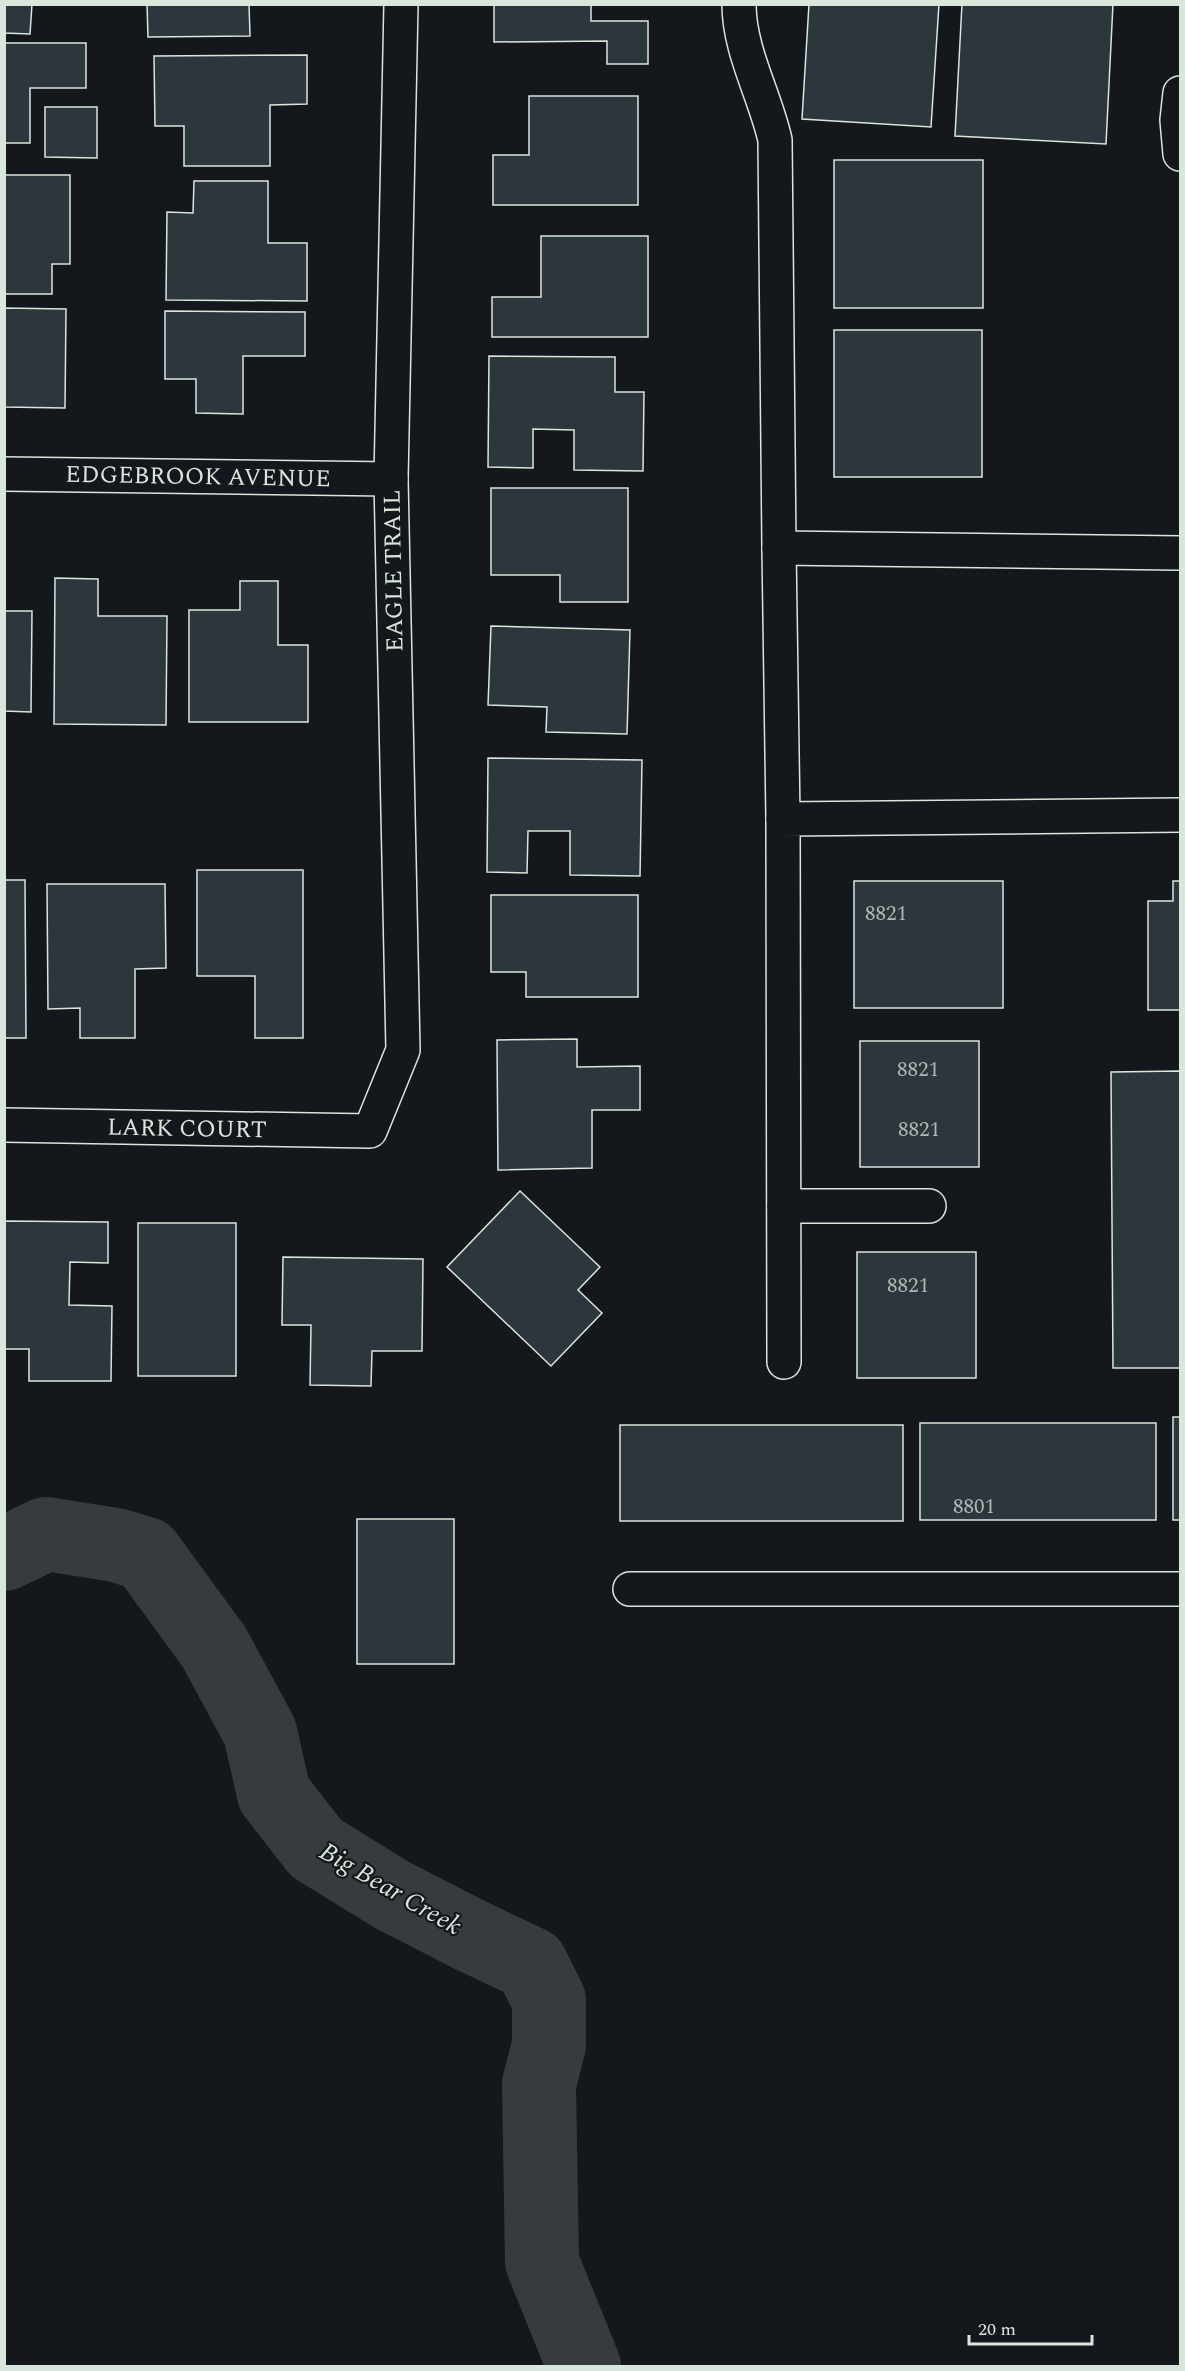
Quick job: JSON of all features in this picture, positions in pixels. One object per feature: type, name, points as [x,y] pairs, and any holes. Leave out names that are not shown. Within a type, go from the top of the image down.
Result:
[{"type":"street","name":"EAGLE TRAIL","points":[[369,1131],[403,1050],[391,479],[401,4]]},
{"type":"street","points":[[739,4],[742,34],[770,115],[775,140],[783,819],[784,1362]]},
{"type":"street","points":[[1180,93],[1177,120],[1180,154]]},
{"type":"street","name":"EDGEBROOK AVENUE","points":[[4,474],[391,479]]},
{"type":"street","points":[[779,548],[1180,553]]},
{"type":"street","points":[[783,819],[1180,815]]},
{"type":"street","name":"LARK COURT","points":[[4,1125],[369,1131]]},
{"type":"street","points":[[784,1206],[929,1206]]},
{"type":"street","points":[[630,1589],[1180,1589]]},
{"type":"building","points":[[4,4],[32,4],[30,34],[4,33]]},
{"type":"building","points":[[147,4],[249,4],[250,36],[148,37]]},
{"type":"building","points":[[494,4],[591,4],[591,21],[648,21],[648,64],[607,64],[607,41],[494,42]]},
{"type":"building","points":[[809,4],[939,4],[931,127],[802,119]]},
{"type":"building","points":[[962,4],[1113,4],[1106,144],[955,136]]},
{"type":"building","points":[[4,43],[86,43],[86,88],[30,88],[30,143],[4,143]]},
{"type":"building","points":[[307,55],[307,104],[270,105],[270,166],[184,166],[184,126],[155,126],[154,56]]},
{"type":"building","points":[[529,96],[638,96],[638,205],[493,205],[493,155],[529,155]]},
{"type":"building","points":[[45,107],[97,107],[97,158],[45,157]]},
{"type":"building","points":[[834,160],[983,160],[983,308],[834,308]]},
{"type":"building","points":[[4,175],[70,175],[70,264],[52,264],[52,294],[4,294]]},
{"type":"building","points":[[194,181],[268,181],[268,243],[307,243],[307,301],[166,300],[167,212],[193,213]]},
{"type":"building","points":[[541,236],[648,236],[648,337],[492,337],[492,297],[541,297]]},
{"type":"building","points":[[4,308],[66,309],[65,408],[4,407]]},
{"type":"building","points":[[165,311],[305,312],[305,356],[243,356],[243,414],[196,413],[196,379],[165,379]]},
{"type":"building","points":[[834,330],[982,330],[982,477],[834,477]]},
{"type":"building","points":[[489,356],[615,357],[615,392],[644,392],[643,471],[574,470],[574,430],[533,429],[533,468],[488,467]]},
{"type":"building","points":[[491,488],[628,488],[628,602],[560,602],[560,575],[491,575]]},
{"type":"building","points":[[55,578],[98,579],[98,616],[167,616],[166,725],[54,724]]},
{"type":"building","points":[[240,581],[278,581],[278,645],[308,645],[308,722],[189,722],[189,610],[240,610]]},
{"type":"building","points":[[4,611],[32,611],[31,712],[4,711]]},
{"type":"building","points":[[491,626],[630,630],[627,734],[546,732],[547,707],[488,705]]},
{"type":"building","points":[[488,758],[642,760],[640,876],[570,875],[570,831],[528,831],[527,873],[487,872]]},
{"type":"building","points":[[197,870],[303,870],[303,1038],[255,1038],[255,976],[197,976]]},
{"type":"building","points":[[4,880],[25,880],[26,1038],[4,1038]]},
{"type":"building","points":[[854,881],[1003,881],[1003,1008],[854,1008]]},
{"type":"building","points":[[1173,881],[1180,881],[1180,1010],[1148,1010],[1148,901],[1173,901]]},
{"type":"building","points":[[47,884],[165,884],[166,968],[135,969],[135,1038],[80,1038],[80,1008],[48,1009]]},
{"type":"building","points":[[491,895],[638,895],[638,997],[526,997],[526,972],[491,972]]},
{"type":"building","points":[[577,1039],[577,1067],[640,1066],[640,1110],[592,1110],[592,1168],[498,1170],[497,1040]]},
{"type":"building","points":[[860,1041],[979,1041],[979,1167],[860,1167]]},
{"type":"building","points":[[1180,1071],[1180,1368],[1113,1368],[1111,1072]]},
{"type":"building","points":[[520,1191],[600,1267],[578,1290],[602,1313],[551,1366],[447,1267]]},
{"type":"building","points":[[4,1221],[108,1222],[108,1263],[70,1262],[69,1305],[112,1306],[111,1381],[29,1381],[29,1349],[4,1349]]},
{"type":"building","points":[[138,1223],[236,1223],[236,1376],[138,1376]]},
{"type":"building","points":[[857,1252],[976,1252],[976,1378],[857,1378]]},
{"type":"building","points":[[283,1257],[423,1259],[422,1351],[372,1351],[371,1386],[310,1385],[311,1325],[282,1325]]},
{"type":"building","points":[[1173,1417],[1180,1417],[1180,1520],[1173,1520]]},
{"type":"building","points":[[920,1423],[1156,1423],[1156,1520],[920,1520]]},
{"type":"building","points":[[620,1425],[903,1425],[903,1521],[620,1521]]},
{"type":"building","points":[[357,1519],[454,1519],[454,1664],[357,1664]]},
{"type":"waterway","name":"Big Bear Creek","points":[[4,1554],[46,1534],[116,1545],[146,1554],[214,1647],[260,1732],[274,1794],[316,1848],[392,1895],[531,1964],[549,2000],[549,2045],[539,2084],[542,2262],[584,2366]]}]
